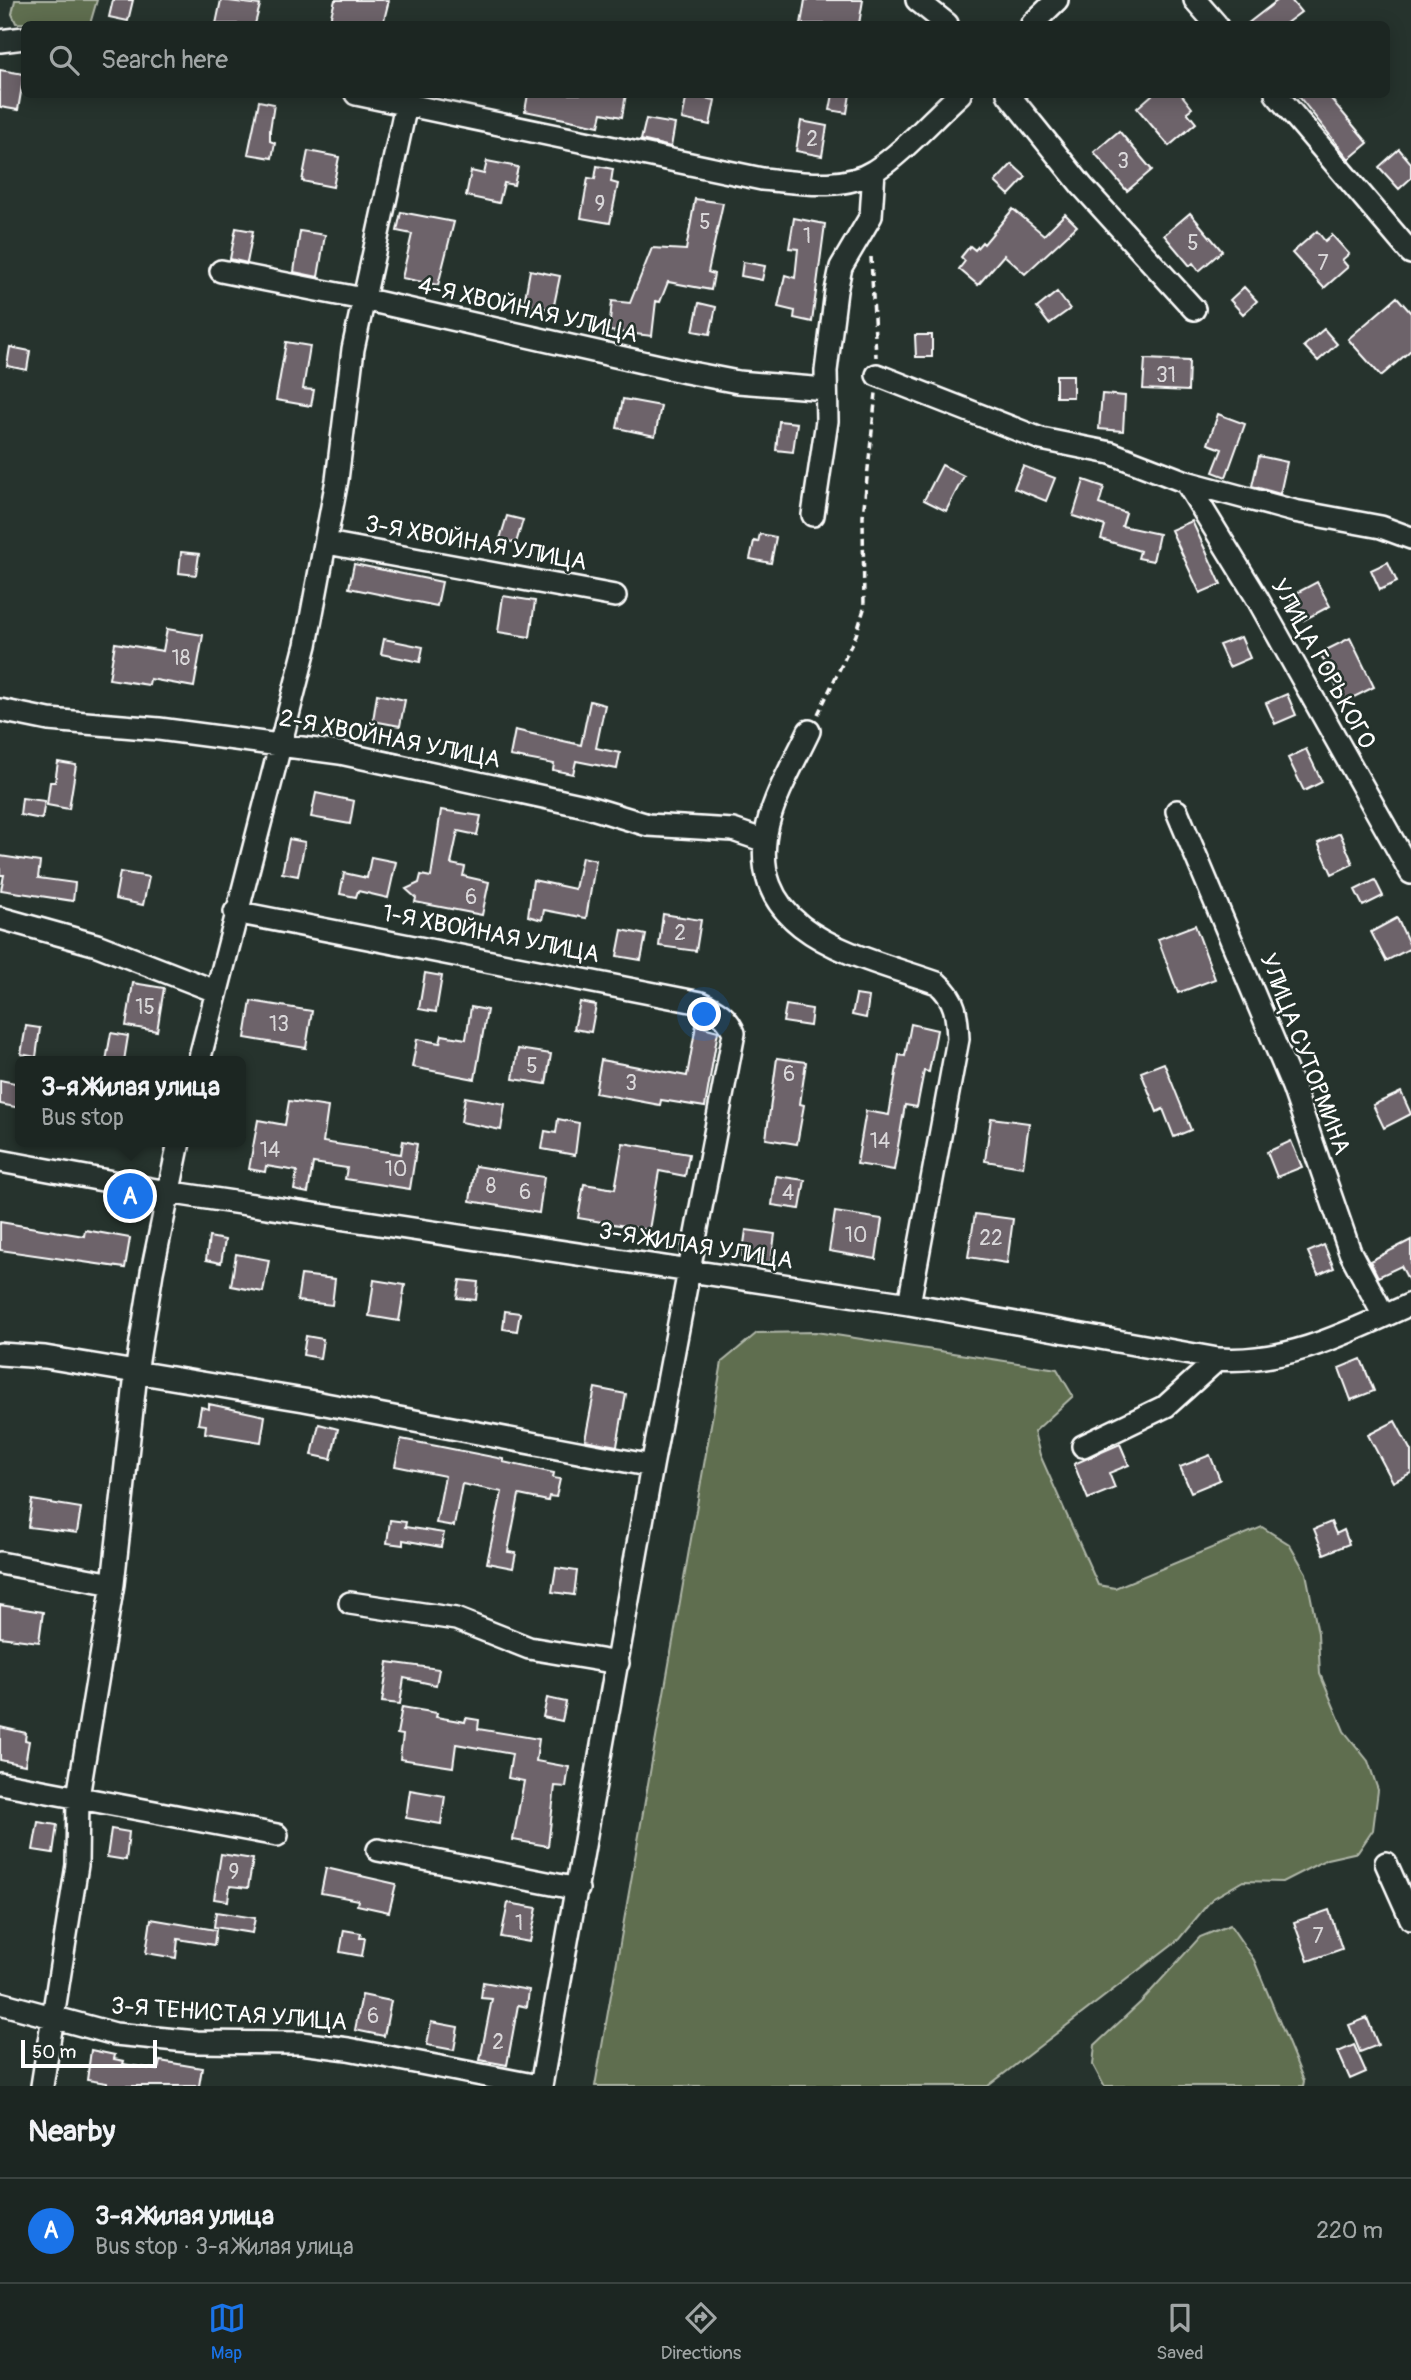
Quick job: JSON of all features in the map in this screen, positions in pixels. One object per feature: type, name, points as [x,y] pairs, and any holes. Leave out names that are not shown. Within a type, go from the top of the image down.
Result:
[{"type":"street","points":[[917,0],[943,21]]},
{"type":"street","points":[[1035,21],[1057,0]]},
{"type":"street","points":[[1195,0],[1213,21]]},
{"type":"street","points":[[0,41],[21,38]]},
{"type":"street","points":[[374,98],[762,179],[828,183],[874,172],[956,98]]},
{"type":"street","points":[[1011,98],[1082,186],[1194,309]]},
{"type":"street","points":[[1279,98],[1411,253]]},
{"type":"street","points":[[200,1056],[278,744],[306,645],[327,543],[348,382],[363,299],[406,105]]},
{"type":"street","points":[[813,515],[827,421],[825,389],[836,290],[841,267],[870,216],[874,172]]},
{"type":"street","name":"4-Я ХВОЙНАЯ УЛИЦА","points":[[221,271],[363,299],[686,372],[738,382],[825,389]]},
{"type":"street","points":[[877,375],[1016,431],[1111,453],[1186,482],[1294,511],[1381,527],[1411,538]]},
{"type":"street","name":"УЛИЦА ГОРЬКОГО","points":[[1186,482],[1258,598],[1411,873]]},
{"type":"street","name":"3-Я ХВОЙНАЯ УЛИЦА","points":[[327,543],[615,596]]},
{"type":"street","name":"2-Я ХВОЙНАЯ УЛИЦА","points":[[0,710],[49,720],[159,729],[278,744],[536,795],[648,825],[733,830],[765,841]]},
{"type":"street","points":[[809,731],[774,806],[765,841],[773,891],[799,928],[823,943],[937,983],[949,993],[954,1003],[958,1039],[909,1304]]},
{"type":"street","name":"УЛИЦА СУТОРМИНА","points":[[1177,811],[1303,1113],[1350,1252],[1384,1316]]},
{"type":"street","name":"1-Я ХВОЙНАЯ УЛИЦА","points":[[235,912],[701,1003],[717,1010],[731,1023],[734,1032],[733,1047],[688,1271]]},
{"type":"street","points":[[0,918],[23,922],[97,945],[215,991]]},
{"type":"street","points":[[42,2086],[77,1865],[78,1797],[113,1584],[136,1373],[167,1192],[178,1147]]},
{"type":"street","name":"3-Я ЖИЛАЯ УЛИЦА","points":[[0,1161],[167,1192],[909,1304],[1218,1359]]},
{"type":"street","points":[[539,2086],[578,1889],[688,1271]]},
{"type":"street","points":[[1083,1446],[1166,1406],[1218,1359],[1269,1358],[1303,1350],[1411,1304]]},
{"type":"street","points":[[0,1354],[45,1357],[304,1400],[652,1466]]},
{"type":"street","points":[[0,1563],[113,1584]]},
{"type":"street","points":[[350,1603],[456,1619],[529,1648],[618,1663]]},
{"type":"street","points":[[0,1783],[276,1835]]},
{"type":"street","points":[[378,1850],[578,1889]]},
{"type":"street","points":[[1385,1863],[1411,1919]]},
{"type":"street","name":"3-Я ТЕНИСТАЯ УЛИЦА","points":[[0,2003],[54,2016],[92,2029],[150,2039],[301,2043],[348,2049],[539,2086]]},
{"type":"path","points":[[809,731],[856,635],[864,609],[863,516],[877,375],[870,248]]},
{"type":"green space","points":[[15,0],[97,0],[91,21],[16,23],[12,14]]},
{"type":"green space","points":[[816,1332],[1057,1369],[1073,1396],[1034,1432],[1040,1455],[1098,1585],[1115,1588],[1262,1527],[1289,1544],[1306,1573],[1318,1633],[1320,1674],[1344,1731],[1368,1761],[1378,1790],[1373,1830],[1358,1852],[1327,1859],[1282,1882],[1243,1881],[1212,1899],[1179,1939],[988,2086],[595,2086],[722,1362],[757,1333]]},
{"type":"green space","points":[[1230,1925],[1254,1960],[1304,2081],[1303,2086],[1104,2086],[1093,2065],[1095,2045],[1141,2002],[1200,1937]]},
{"type":"building","points":[[113,0],[133,0],[128,21],[109,17]]},
{"type":"building","points":[[221,0],[260,5],[256,21],[217,21]]},
{"type":"building","points":[[335,0],[389,0],[384,21],[330,21]]},
{"type":"building","points":[[805,0],[863,0],[860,21],[802,21]]},
{"type":"building","points":[[1278,0],[1291,0],[1301,12],[1289,21],[1251,21]]},
{"type":"building","points":[[0,70],[21,74],[18,110],[0,107]]},
{"type":"building","points":[[527,98],[625,98],[622,117],[602,113],[599,126],[525,111]]},
{"type":"building","points":[[686,98],[715,100],[710,125],[682,119]]},
{"type":"building","points":[[832,98],[849,98],[847,113],[830,110]]},
{"type":"building","points":[[1148,98],[1184,98],[1192,108],[1187,112],[1196,123],[1169,146],[1137,108]]},
{"type":"building","points":[[1300,98],[1330,98],[1368,143],[1349,159]]},
{"type":"building","points":[[259,101],[274,104],[270,130],[270,141],[275,143],[272,158],[248,154]]},
{"type":"building","points":[[646,119],[675,124],[671,147],[641,140]]},
{"type":"building","points":[[801,121],[827,126],[822,156],[796,151]]},
{"type":"building","points":[[1119,131],[1152,170],[1127,191],[1094,152]]},
{"type":"building","points":[[1399,149],[1411,163],[1411,178],[1399,189],[1379,167]]},
{"type":"building","points":[[308,151],[339,157],[333,187],[302,181]]},
{"type":"building","points":[[487,161],[518,167],[514,185],[504,183],[499,203],[466,196],[471,171],[484,174]]},
{"type":"building","points":[[1012,164],[1026,177],[1009,195],[995,182]]},
{"type":"building","points":[[597,166],[613,169],[611,182],[618,184],[610,223],[581,218],[588,178],[595,179]]},
{"type":"building","points":[[695,199],[723,203],[708,272],[714,274],[711,290],[668,282],[660,302],[656,301],[652,336],[609,331],[612,301],[630,303],[652,248],[686,250]]},
{"type":"building","points":[[1013,209],[1044,235],[1065,214],[1077,226],[1025,274],[1004,255],[978,285],[959,269],[965,261],[961,257],[970,246],[975,250],[982,242],[984,244]]},
{"type":"building","points":[[401,212],[454,222],[438,285],[402,278],[412,234],[397,231]]},
{"type":"building","points":[[1190,213],[1222,251],[1199,271],[1193,263],[1190,266],[1164,235]]},
{"type":"building","points":[[794,218],[825,224],[812,322],[794,318],[795,311],[778,307],[785,275],[795,278],[798,249],[789,248]]},
{"type":"building","points":[[236,228],[253,231],[247,263],[230,259]]},
{"type":"building","points":[[300,231],[325,235],[318,277],[294,272]]},
{"type":"building","points":[[1317,231],[1325,241],[1332,235],[1349,254],[1342,260],[1348,267],[1324,288],[1292,253]]},
{"type":"building","points":[[743,262],[765,266],[762,280],[741,276]]},
{"type":"building","points":[[530,270],[560,276],[553,310],[524,304]]},
{"type":"building","points":[[1244,287],[1257,301],[1243,314],[1230,300]]},
{"type":"building","points":[[1057,292],[1070,309],[1049,324],[1037,308]]},
{"type":"building","points":[[1397,297],[1411,313],[1411,350],[1381,376],[1348,339]]},
{"type":"building","points":[[699,303],[716,307],[710,334],[693,331]]},
{"type":"building","points":[[1324,329],[1337,344],[1318,361],[1304,346]]},
{"type":"building","points":[[915,335],[932,335],[932,357],[916,357]]},
{"type":"building","points":[[286,342],[310,346],[303,389],[314,390],[311,406],[276,400]]},
{"type":"building","points":[[10,347],[30,351],[27,370],[7,366]]},
{"type":"building","points":[[1145,359],[1189,361],[1188,391],[1143,389]]},
{"type":"building","points":[[1056,375],[1073,375],[1073,397],[1056,397]]},
{"type":"building","points":[[1102,394],[1125,396],[1123,431],[1099,429]]},
{"type":"building","points":[[623,399],[661,406],[655,436],[617,428]]},
{"type":"building","points":[[1218,414],[1245,424],[1226,477],[1213,472],[1222,449],[1208,444]]},
{"type":"building","points":[[779,421],[797,423],[793,452],[776,450]]},
{"type":"building","points":[[1259,456],[1287,462],[1280,494],[1252,486]]},
{"type":"building","points":[[942,465],[964,476],[946,511],[924,500]]},
{"type":"building","points":[[1023,466],[1055,478],[1046,501],[1014,488]]},
{"type":"building","points":[[1084,480],[1104,487],[1099,504],[1126,513],[1122,526],[1159,534],[1153,561],[1138,558],[1140,551],[1101,539],[1105,526],[1073,516]]},
{"type":"building","points":[[507,516],[523,520],[516,543],[500,539]]},
{"type":"building","points":[[1192,521],[1221,584],[1200,593],[1171,530]]},
{"type":"building","points":[[760,534],[776,537],[771,563],[750,559],[754,541],[758,542]]},
{"type":"building","points":[[181,552],[199,554],[196,575],[179,573]]},
{"type":"building","points":[[1388,562],[1397,582],[1380,590],[1371,570]]},
{"type":"building","points":[[354,564],[442,582],[437,606],[349,588]]},
{"type":"building","points":[[1317,582],[1330,606],[1302,621],[1289,597]]},
{"type":"building","points":[[503,596],[535,601],[530,637],[498,632]]},
{"type":"building","points":[[167,629],[203,635],[194,687],[150,679],[149,685],[109,679],[115,643],[163,651]]},
{"type":"building","points":[[1241,637],[1250,658],[1229,667],[1219,645]]},
{"type":"building","points":[[1350,638],[1374,687],[1344,702],[1320,653]]},
{"type":"building","points":[[384,639],[423,647],[420,662],[381,654]]},
{"type":"building","points":[[377,694],[405,700],[400,726],[373,721]]},
{"type":"building","points":[[1287,694],[1296,715],[1275,724],[1266,703]]},
{"type":"building","points":[[590,701],[605,705],[596,748],[620,753],[617,769],[576,761],[573,774],[553,770],[554,764],[510,756],[515,730],[581,745]]},
{"type":"building","points":[[1306,749],[1322,782],[1304,791],[1288,758]]},
{"type":"building","points":[[58,762],[76,765],[69,809],[47,805],[50,782],[55,782]]},
{"type":"building","points":[[316,793],[354,801],[350,824],[311,817]]},
{"type":"building","points":[[22,798],[45,801],[42,819],[20,815]]},
{"type":"building","points":[[441,810],[481,816],[477,835],[458,831],[451,864],[465,867],[463,876],[489,882],[482,915],[415,902],[416,898],[406,889],[419,883],[421,875],[431,877]]},
{"type":"building","points":[[1340,833],[1353,864],[1332,874],[1318,843]]},
{"type":"building","points":[[289,839],[305,842],[298,876],[282,873]]},
{"type":"building","points":[[0,856],[40,862],[38,878],[75,883],[73,901],[1,890],[4,875],[0,875]]},
{"type":"building","points":[[371,857],[396,862],[388,898],[358,891],[356,897],[340,894],[344,873],[367,878]]},
{"type":"building","points":[[582,857],[596,860],[586,918],[544,910],[542,920],[528,916],[533,880],[575,889]]},
{"type":"building","points":[[120,872],[149,877],[143,905],[115,899]]},
{"type":"building","points":[[1375,880],[1383,896],[1363,906],[1355,890]]},
{"type":"building","points":[[663,914],[701,920],[696,951],[659,946]]},
{"type":"building","points":[[1397,918],[1411,948],[1386,961],[1371,932]]},
{"type":"building","points":[[1195,925],[1215,979],[1178,993],[1158,939]]},
{"type":"building","points":[[622,930],[646,935],[641,960],[617,956]]},
{"type":"building","points":[[425,973],[442,976],[436,1012],[419,1009]]},
{"type":"building","points":[[133,983],[164,988],[157,1031],[126,1026]]},
{"type":"building","points":[[856,995],[869,997],[866,1018],[852,1015]]},
{"type":"building","points":[[251,1001],[312,1011],[306,1048],[245,1038]]},
{"type":"building","points":[[580,1002],[596,1005],[591,1032],[574,1029]]},
{"type":"building","points":[[786,1005],[812,1009],[810,1026],[783,1022]]},
{"type":"building","points":[[471,1007],[487,1010],[475,1079],[412,1067],[417,1039],[440,1043],[442,1035],[466,1039]]},
{"type":"building","points":[[911,1024],[937,1030],[929,1072],[924,1071],[917,1107],[905,1105],[894,1170],[857,1164],[866,1111],[889,1115],[899,1055],[905,1056]]},
{"type":"building","points":[[696,1025],[718,1031],[705,1107],[661,1100],[660,1105],[595,1093],[601,1060],[687,1076]]},
{"type":"building","points":[[26,1026],[40,1028],[36,1056],[21,1054]]},
{"type":"building","points":[[111,1033],[128,1036],[125,1056],[107,1056]]},
{"type":"building","points":[[518,1049],[551,1054],[546,1084],[513,1079]]},
{"type":"building","points":[[777,1058],[806,1062],[800,1104],[804,1105],[797,1144],[766,1139]]},
{"type":"building","points":[[1164,1063],[1191,1130],[1174,1137],[1163,1109],[1157,1112],[1141,1072]]},
{"type":"building","points":[[0,1080],[15,1083],[15,1107],[0,1104]]},
{"type":"building","points":[[1401,1092],[1411,1114],[1384,1128],[1373,1105]]},
{"type":"building","points":[[465,1097],[505,1104],[501,1130],[461,1122]]},
{"type":"building","points":[[289,1101],[328,1107],[323,1142],[401,1154],[403,1141],[417,1144],[410,1189],[345,1179],[347,1168],[313,1163],[308,1193],[294,1190],[297,1171],[266,1166],[265,1172],[249,1169],[258,1120],[285,1125]]},
{"type":"building","points":[[991,1118],[1029,1123],[1023,1167],[985,1161]]},
{"type":"building","points":[[558,1119],[579,1123],[575,1155],[542,1149],[545,1131],[556,1133]]},
{"type":"building","points":[[1291,1141],[1302,1167],[1277,1177],[1267,1152]]},
{"type":"building","points":[[623,1143],[689,1154],[685,1176],[659,1171],[649,1230],[578,1218],[584,1184],[615,1189]]},
{"type":"building","points":[[475,1166],[544,1177],[539,1213],[470,1201]]},
{"type":"building","points":[[776,1176],[805,1180],[800,1209],[772,1205]]},
{"type":"building","points":[[835,1212],[882,1219],[876,1259],[829,1251]]},
{"type":"building","points":[[975,1214],[1013,1219],[1007,1263],[968,1257]]},
{"type":"building","points":[[0,1222],[84,1236],[85,1230],[130,1238],[125,1268],[0,1250]]},
{"type":"building","points":[[746,1230],[775,1234],[771,1263],[742,1258]]},
{"type":"building","points":[[209,1237],[225,1240],[221,1263],[206,1260]]},
{"type":"building","points":[[1411,1240],[1411,1285],[1401,1266],[1378,1277],[1370,1261]]},
{"type":"building","points":[[1324,1245],[1334,1268],[1318,1275],[1308,1252]]},
{"type":"building","points":[[236,1254],[269,1260],[263,1292],[231,1286]]},
{"type":"building","points":[[301,1275],[335,1279],[332,1305],[297,1301]]},
{"type":"building","points":[[374,1280],[405,1285],[399,1321],[369,1316]]},
{"type":"building","points":[[460,1280],[478,1282],[476,1300],[457,1298]]},
{"type":"building","points":[[505,1311],[520,1313],[517,1331],[503,1329]]},
{"type":"building","points":[[306,1336],[323,1339],[320,1358],[303,1355]]},
{"type":"building","points":[[1361,1359],[1374,1391],[1351,1400],[1339,1368]]},
{"type":"building","points":[[595,1388],[626,1394],[617,1446],[585,1440]]},
{"type":"building","points":[[209,1404],[265,1416],[261,1442],[205,1433],[206,1425],[198,1424],[201,1407],[209,1409]]},
{"type":"building","points":[[1395,1421],[1411,1451],[1411,1473],[1393,1482],[1368,1435]]},
{"type":"building","points":[[319,1424],[338,1429],[331,1459],[312,1455]]},
{"type":"building","points":[[401,1439],[503,1459],[503,1462],[554,1473],[553,1478],[560,1479],[556,1497],[549,1496],[548,1501],[519,1495],[508,1552],[516,1553],[513,1568],[487,1563],[502,1492],[462,1484],[454,1526],[436,1523],[445,1476],[395,1466]]},
{"type":"building","points":[[1120,1444],[1129,1465],[1109,1473],[1115,1488],[1088,1499],[1074,1464]]},
{"type":"building","points":[[1210,1455],[1220,1480],[1191,1492],[1180,1467]]},
{"type":"building","points":[[32,1500],[81,1508],[77,1533],[28,1527]]},
{"type":"building","points":[[390,1520],[406,1522],[405,1527],[444,1533],[441,1547],[403,1540],[403,1545],[387,1543]]},
{"type":"building","points":[[1331,1522],[1336,1534],[1344,1530],[1349,1544],[1324,1554],[1314,1529]]},
{"type":"building","points":[[556,1568],[577,1571],[574,1595],[552,1592]]},
{"type":"building","points":[[0,1605],[43,1612],[39,1642],[0,1637]]},
{"type":"building","points":[[388,1662],[439,1669],[436,1685],[404,1678],[400,1704],[382,1702]]},
{"type":"building","points":[[547,1698],[566,1702],[562,1721],[543,1717]]},
{"type":"building","points":[[402,1707],[437,1713],[436,1717],[465,1722],[466,1718],[479,1720],[478,1729],[539,1739],[536,1761],[569,1767],[566,1787],[555,1786],[548,1846],[513,1840],[524,1781],[508,1778],[512,1754],[456,1744],[453,1767],[400,1759],[403,1735],[397,1734]]},
{"type":"building","points":[[0,1727],[26,1733],[25,1740],[29,1741],[25,1765],[0,1760]]},
{"type":"building","points":[[410,1790],[445,1796],[441,1824],[406,1818]]},
{"type":"building","points":[[38,1822],[57,1825],[53,1853],[33,1850]]},
{"type":"building","points":[[111,1829],[129,1832],[126,1860],[107,1857]]},
{"type":"building","points":[[221,1854],[253,1859],[248,1888],[230,1886],[228,1901],[214,1899]]},
{"type":"building","points":[[326,1868],[396,1884],[389,1912],[357,1905],[358,1900],[321,1893]]},
{"type":"building","points":[[508,1903],[537,1908],[530,1942],[501,1937]]},
{"type":"building","points":[[1329,1910],[1342,1949],[1308,1961],[1294,1922]]},
{"type":"building","points":[[216,1912],[255,1918],[252,1933],[214,1927]]},
{"type":"building","points":[[151,1919],[216,1930],[214,1945],[178,1939],[176,1958],[146,1953]]},
{"type":"building","points":[[344,1930],[361,1933],[360,1938],[365,1938],[362,1956],[340,1952]]},
{"type":"building","points":[[483,1982],[529,1990],[527,2007],[518,2005],[507,2065],[480,2060],[492,1999],[481,1998]]},
{"type":"building","points":[[362,1995],[391,2001],[384,2036],[355,2030]]},
{"type":"building","points":[[1367,2018],[1378,2045],[1360,2052],[1349,2025]]},
{"type":"building","points":[[431,2022],[458,2027],[454,2050],[427,2045]]},
{"type":"building","points":[[1354,2045],[1366,2072],[1350,2079],[1338,2052]]},
{"type":"building","points":[[91,2050],[115,2055],[114,2059],[124,2061],[123,2064],[158,2070],[160,2061],[202,2068],[199,2086],[107,2086],[107,2083],[87,2080]]},
{"type":"place","name":"3-я Жилая улица","points":[[130,1196]]}]
